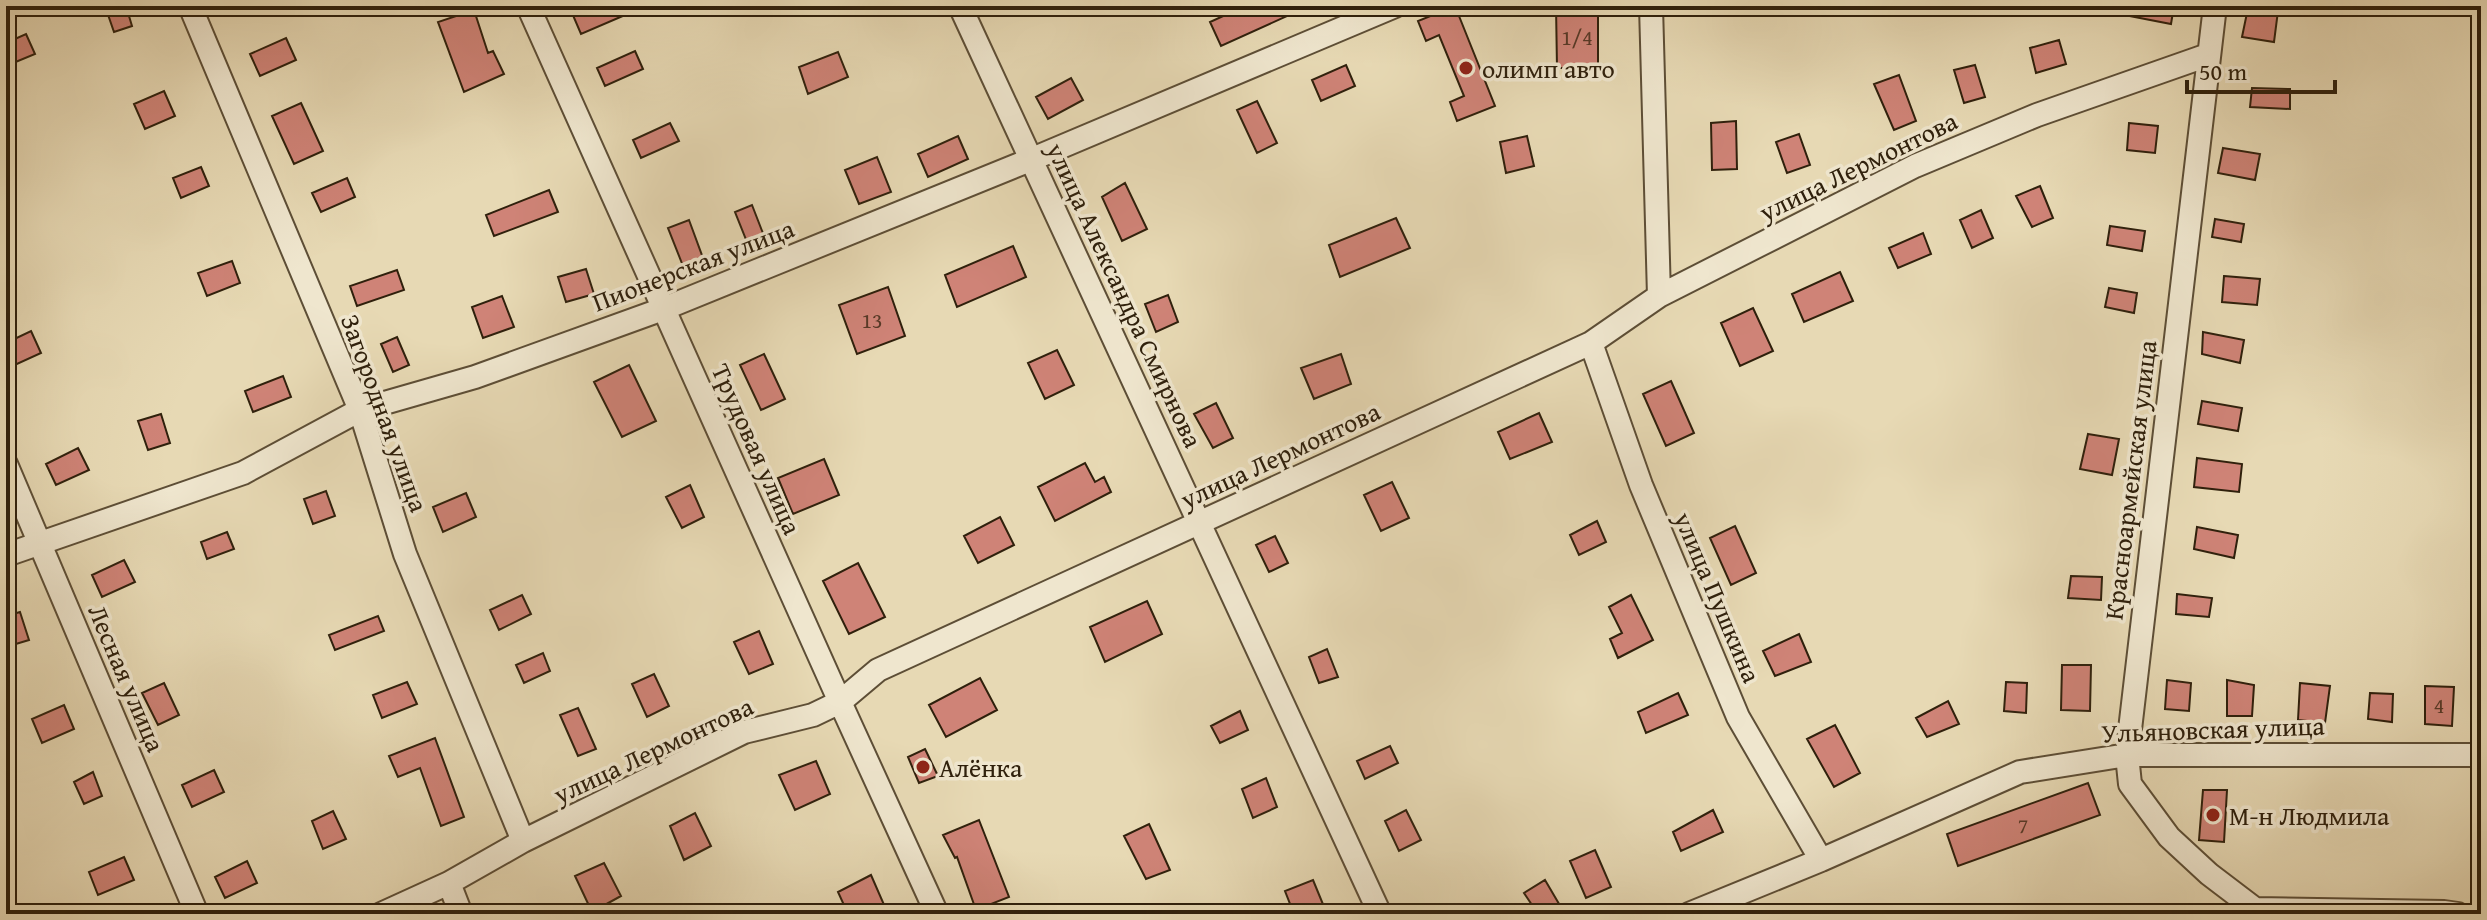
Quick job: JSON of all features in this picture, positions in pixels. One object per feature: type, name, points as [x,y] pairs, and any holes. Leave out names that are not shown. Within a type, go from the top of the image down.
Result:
[{"type":"street","name":"Загородная улица","points":[[190,6],[360,410],[405,554],[523,841]]},
{"type":"street","name":"Трудовая улица","points":[[528,6],[937,914]]},
{"type":"street","name":"улица Александра Смирнова","points":[[960,6],[1380,914]]},
{"type":"street","name":"Пионерская улица","points":[[6,555],[243,473],[360,410],[475,377],[663,309],[1030,160],[1395,6]]},
{"type":"street","points":[[1651,6],[1659,296]]},
{"type":"street","name":"Красноармейская улица","points":[[2215,6],[2127,755],[2130,784],[2169,837],[2250,912]]},
{"type":"street","name":"улица Лермонтова","points":[[381,914],[449,883],[523,841],[744,732],[813,715],[840,702],[878,670],[1591,343],[1659,296],[1915,166],[2037,115],[2208,55]]},
{"type":"street","name":"улица Пушкина","points":[[1591,343],[1641,485],[1738,717],[1821,860]]},
{"type":"street","name":"Лесная улица","points":[[6,464],[197,914]]},
{"type":"street","name":"Ульяновская улица","points":[[1689,914],[1821,860],[2020,772],[2127,755],[2481,755]]},
{"type":"street","points":[[449,883],[461,914]]},
{"type":"street","points":[[2250,912],[2458,914]]},
{"type":"building","points":[[105,6],[126,6],[132,26],[114,32]]},
{"type":"building","points":[[569,6],[646,6],[581,34]]},
{"type":"building","points":[[1245,6],[1309,6],[1221,46],[1210,22]]},
{"type":"building","name":"олимп авто","points":[[1455,6],[1495,106],[1457,121],[1450,102],[1464,96],[1439,35],[1426,41],[1418,21]]},
{"type":"building","points":[[1556,6],[1598,6],[1598,68],[1557,68]]},
{"type":"building","points":[[2120,6],[2174,6],[2171,24],[2119,14]]},
{"type":"building","points":[[2248,8],[2278,11],[2274,42],[2242,37]]},
{"type":"building","points":[[474,10],[488,53],[493,51],[504,74],[464,92],[438,22]]},
{"type":"building","points":[[26,34],[35,54],[6,66],[6,43]]},
{"type":"building","points":[[286,38],[296,60],[260,76],[250,54]]},
{"type":"building","points":[[2059,40],[2066,64],[2036,73],[2030,48]]},
{"type":"building","points":[[635,51],[643,69],[605,86],[597,68]]},
{"type":"building","points":[[838,52],[848,77],[808,94],[799,67]]},
{"type":"building","points":[[1346,65],[1355,86],[1321,101],[1312,80]]},
{"type":"building","points":[[1975,65],[1985,97],[1964,103],[1954,70]]},
{"type":"building","points":[[1899,75],[1916,121],[1894,130],[1874,84]]},
{"type":"building","points":[[1071,78],[1083,100],[1048,119],[1036,97]]},
{"type":"building","points":[[2252,88],[2290,89],[2290,109],[2250,107]]},
{"type":"building","points":[[164,91],[175,116],[145,129],[134,104]]},
{"type":"building","points":[[1257,101],[1277,143],[1257,153],[1237,110]]},
{"type":"building","points":[[301,103],[323,151],[294,164],[272,116]]},
{"type":"building","points":[[1736,121],[1737,169],[1712,170],[1711,123]]},
{"type":"building","points":[[670,123],[679,141],[641,158],[633,140]]},
{"type":"building","points":[[2129,123],[2158,126],[2155,153],[2127,150]]},
{"type":"building","points":[[1799,134],[1810,165],[1787,173],[1776,142]]},
{"type":"building","points":[[958,136],[968,159],[928,177],[918,154]]},
{"type":"building","points":[[1527,136],[1534,166],[1506,173],[1500,142]]},
{"type":"building","points":[[2223,148],[2260,154],[2255,180],[2218,173]]},
{"type":"building","points":[[877,157],[891,192],[859,204],[845,170]]},
{"type":"building","points":[[201,167],[209,186],[181,198],[173,178]]},
{"type":"building","points":[[347,178],[355,197],[321,212],[312,193]]},
{"type":"building","points":[[1125,183],[1147,229],[1122,241],[1102,197]]},
{"type":"building","points":[[2040,186],[2053,218],[2032,227],[2016,196]]},
{"type":"building","points":[[549,190],[558,212],[494,236],[486,215]]},
{"type":"building","points":[[752,205],[764,236],[747,242],[735,212]]},
{"type":"building","points":[[1981,210],[1993,238],[1972,248],[1960,220]]},
{"type":"building","points":[[1396,218],[1410,248],[1340,277],[1329,245]]},
{"type":"building","points":[[2215,219],[2244,224],[2241,242],[2212,237]]},
{"type":"building","points":[[689,220],[703,258],[683,266],[668,228]]},
{"type":"building","points":[[2110,226],[2145,231],[2142,251],[2107,245]]},
{"type":"building","points":[[1923,233],[1931,254],[1898,268],[1889,248]]},
{"type":"building","points":[[1013,246],[1026,277],[957,307],[945,275]]},
{"type":"building","points":[[232,261],[240,283],[207,296],[198,273]]},
{"type":"building","points":[[586,269],[594,294],[566,302],[558,277]]},
{"type":"building","points":[[397,270],[404,290],[357,306],[350,286]]},
{"type":"building","points":[[1840,272],[1853,301],[1804,322],[1792,294]]},
{"type":"building","points":[[2224,276],[2260,279],[2257,305],[2222,302]]},
{"type":"building","points":[[888,287],[905,336],[857,354],[839,305]]},
{"type":"building","points":[[2109,288],[2137,293],[2134,313],[2105,307]]},
{"type":"building","points":[[1168,295],[1178,322],[1156,332],[1145,304]]},
{"type":"building","points":[[502,296],[514,327],[483,338],[472,307]]},
{"type":"building","points":[[1753,308],[1773,351],[1740,366],[1721,323]]},
{"type":"building","points":[[31,331],[41,353],[6,369],[6,343]]},
{"type":"building","points":[[2203,332],[2244,340],[2240,363],[2202,354]]},
{"type":"building","points":[[397,337],[409,365],[393,372],[381,344]]},
{"type":"building","points":[[1057,350],[1074,385],[1045,399],[1028,363]]},
{"type":"building","points":[[764,354],[785,399],[761,410],[740,365]]},
{"type":"building","points":[[1341,354],[1351,384],[1314,399],[1301,368]]},
{"type":"building","points":[[629,365],[656,421],[622,437],[594,382]]},
{"type":"building","points":[[283,376],[291,397],[253,412],[245,391]]},
{"type":"building","points":[[1671,381],[1694,433],[1666,446],[1643,394]]},
{"type":"building","points":[[2202,401],[2242,408],[2238,431],[2198,424]]},
{"type":"building","points":[[1216,403],[1233,438],[1213,448],[1194,414]]},
{"type":"building","points":[[1539,413],[1552,442],[1510,459],[1498,432]]},
{"type":"building","points":[[161,414],[170,443],[148,450],[138,421]]},
{"type":"building","points":[[2088,434],[2119,439],[2112,475],[2080,469]]},
{"type":"building","points":[[78,448],[89,470],[56,485],[46,464]]},
{"type":"building","points":[[2197,458],[2242,464],[2239,492],[2194,487]]},
{"type":"building","points":[[824,459],[839,495],[793,514],[778,478]]},
{"type":"building","points":[[1085,463],[1095,482],[1104,477],[1111,492],[1055,521],[1038,487]]},
{"type":"building","points":[[1392,482],[1409,518],[1381,531],[1364,495]]},
{"type":"building","points":[[690,485],[704,517],[682,528],[666,497]]},
{"type":"building","points":[[326,491],[335,516],[313,524],[304,499]]},
{"type":"building","points":[[466,493],[476,517],[443,532],[433,507]]},
{"type":"building","points":[[1000,517],[1014,545],[978,563],[964,536]]},
{"type":"building","points":[[1597,521],[1606,542],[1579,555],[1570,535]]},
{"type":"building","points":[[1735,526],[1756,573],[1731,585],[1710,538]]},
{"type":"building","points":[[2197,527],[2238,535],[2234,558],[2194,549]]},
{"type":"building","points":[[227,532],[234,549],[207,559],[201,542]]},
{"type":"building","points":[[1275,536],[1288,563],[1269,572],[1256,545]]},
{"type":"building","points":[[124,560],[135,582],[102,597],[92,575]]},
{"type":"building","points":[[858,563],[885,617],[849,634],[823,581]]},
{"type":"building","points":[[2071,576],[2102,577],[2101,600],[2068,598]]},
{"type":"building","points":[[2177,594],[2212,598],[2209,617],[2176,614]]},
{"type":"building","points":[[522,595],[531,614],[499,630],[490,610]]},
{"type":"building","points":[[1631,595],[1653,640],[1618,658],[1610,639],[1622,633],[1609,607]]},
{"type":"building","points":[[1147,601],[1162,634],[1105,662],[1090,627]]},
{"type":"building","points":[[20,612],[29,640],[6,647],[6,616]]},
{"type":"building","points":[[378,616],[384,631],[335,650],[329,635]]},
{"type":"building","points":[[759,631],[773,664],[749,674],[734,642]]},
{"type":"building","points":[[1799,634],[1811,662],[1775,676],[1763,651]]},
{"type":"building","points":[[1327,649],[1338,677],[1319,683],[1309,657]]},
{"type":"building","points":[[543,653],[550,671],[524,683],[516,665]]},
{"type":"building","points":[[2062,665],[2091,665],[2090,711],[2061,710]]},
{"type":"building","points":[[654,674],[669,706],[647,717],[632,684]]},
{"type":"building","points":[[980,678],[997,710],[946,737],[929,705]]},
{"type":"building","points":[[2167,680],[2191,683],[2189,711],[2165,709]]},
{"type":"building","points":[[2227,680],[2254,685],[2252,716],[2227,716]]},
{"type":"building","points":[[407,682],[417,704],[382,718],[373,695]]},
{"type":"building","points":[[2006,682],[2027,683],[2026,713],[2004,711]]},
{"type":"building","points":[[164,683],[179,715],[158,725],[142,693]]},
{"type":"building","points":[[2300,683],[2330,686],[2325,723],[2298,720]]},
{"type":"building","points":[[2425,686],[2454,687],[2452,726],[2425,724]]},
{"type":"building","points":[[1678,693],[1688,715],[1646,733],[1638,712]]},
{"type":"building","points":[[2370,693],[2393,694],[2392,722],[2368,719]]},
{"type":"building","points":[[1948,701],[1959,724],[1927,737],[1916,718]]},
{"type":"building","points":[[64,705],[74,729],[42,743],[32,719]]},
{"type":"building","points":[[578,708],[596,749],[578,756],[560,715]]},
{"type":"building","points":[[1240,711],[1248,730],[1220,743],[1211,726]]},
{"type":"building","points":[[1835,725],[1860,773],[1834,787],[1807,739]]},
{"type":"building","points":[[435,738],[464,817],[441,826],[420,768],[398,777],[389,756]]},
{"type":"building","points":[[1390,746],[1398,763],[1365,779],[1357,761]]},
{"type":"building","name":"Алёнка","points":[[925,749],[938,776],[919,783],[908,757]]},
{"type":"building","points":[[816,761],[830,794],[795,810],[779,775]]},
{"type":"building","points":[[214,770],[224,792],[192,807],[182,785]]},
{"type":"building","points":[[93,772],[102,796],[84,804],[74,782]]},
{"type":"building","points":[[1266,778],[1277,807],[1253,818],[1242,789]]},
{"type":"building","points":[[2088,783],[2100,815],[1958,866],[1947,834]]},
{"type":"building","name":"М-н Людмила","points":[[2203,790],[2227,790],[2224,842],[2199,840]]},
{"type":"building","points":[[1406,810],[1421,840],[1399,851],[1385,821]]},
{"type":"building","points":[[1713,810],[1723,832],[1681,851],[1673,832]]},
{"type":"building","points":[[333,811],[346,839],[323,849],[312,821]]},
{"type":"building","points":[[695,813],[711,846],[684,860],[670,826]]},
{"type":"building","points":[[979,820],[1009,897],[976,910],[957,857],[943,835]]},
{"type":"building","points":[[1149,824],[1170,870],[1146,879],[1124,836]]},
{"type":"building","points":[[1595,850],[1611,887],[1586,898],[1570,861]]},
{"type":"building","points":[[124,857],[134,880],[98,895],[89,872]]},
{"type":"building","points":[[247,861],[257,883],[225,898],[215,877]]},
{"type":"building","points":[[604,863],[621,896],[592,912],[575,876]]},
{"type":"building","points":[[871,875],[885,907],[872,914],[848,914],[838,892]]},
{"type":"building","points":[[1313,880],[1327,914],[1294,914],[1285,891]]},
{"type":"building","points":[[1545,880],[1564,914],[1538,914],[1524,893]]},
{"type":"place","name":"олимп авто","points":[[1466,68]]},
{"type":"place","name":"Алёнка","points":[[923,767]]},
{"type":"place","name":"М-н Людмила","points":[[2213,815]]}]
